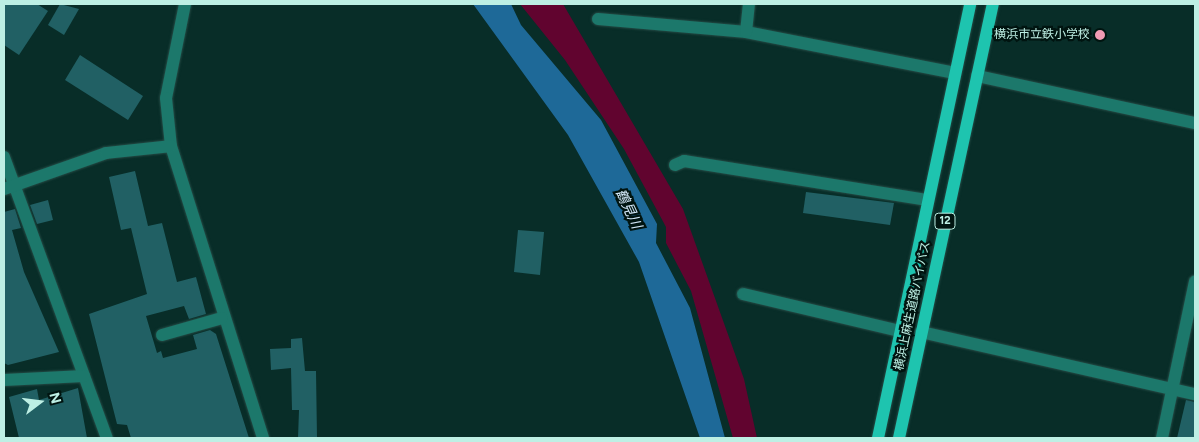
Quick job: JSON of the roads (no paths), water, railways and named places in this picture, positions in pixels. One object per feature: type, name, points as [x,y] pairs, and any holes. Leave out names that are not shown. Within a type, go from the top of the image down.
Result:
[{"type":"main road","name":"横浜上麻生道路バイパス","points":[[878,438],[970,4]]},
{"type":"main road","name":"横浜上麻生道路バイパス","points":[[899,438],[920,332],[993,4]]},
{"type":"street","points":[[185,4],[166,98],[171,146],[222,318],[262,438]]},
{"type":"street","points":[[746,32],[749,4]]},
{"type":"street","points":[[598,19],[746,32],[955,73]]},
{"type":"street","points":[[977,76],[1195,122]]},
{"type":"street","points":[[10,187],[106,153],[171,146]]},
{"type":"street","points":[[4,157],[10,187],[107,438]]},
{"type":"street","points":[[675,165],[684,162],[928,200]]},
{"type":"street","points":[[1162,438],[1195,281]]},
{"type":"street","points":[[743,294],[900,331]]},
{"type":"street","points":[[162,335],[222,318]]},
{"type":"street","points":[[920,332],[1195,394]]},
{"type":"street","points":[[4,380],[84,376]]},
{"type":"water","name":"鶴見川","points":[[473,4],[511,4],[521,25],[601,120],[657,224],[656,243],[690,308],[725,438],[700,438],[639,262],[568,135]]},
{"type":"place","name":"横浜市立鉄小学校","points":[[1100,35]]}]
